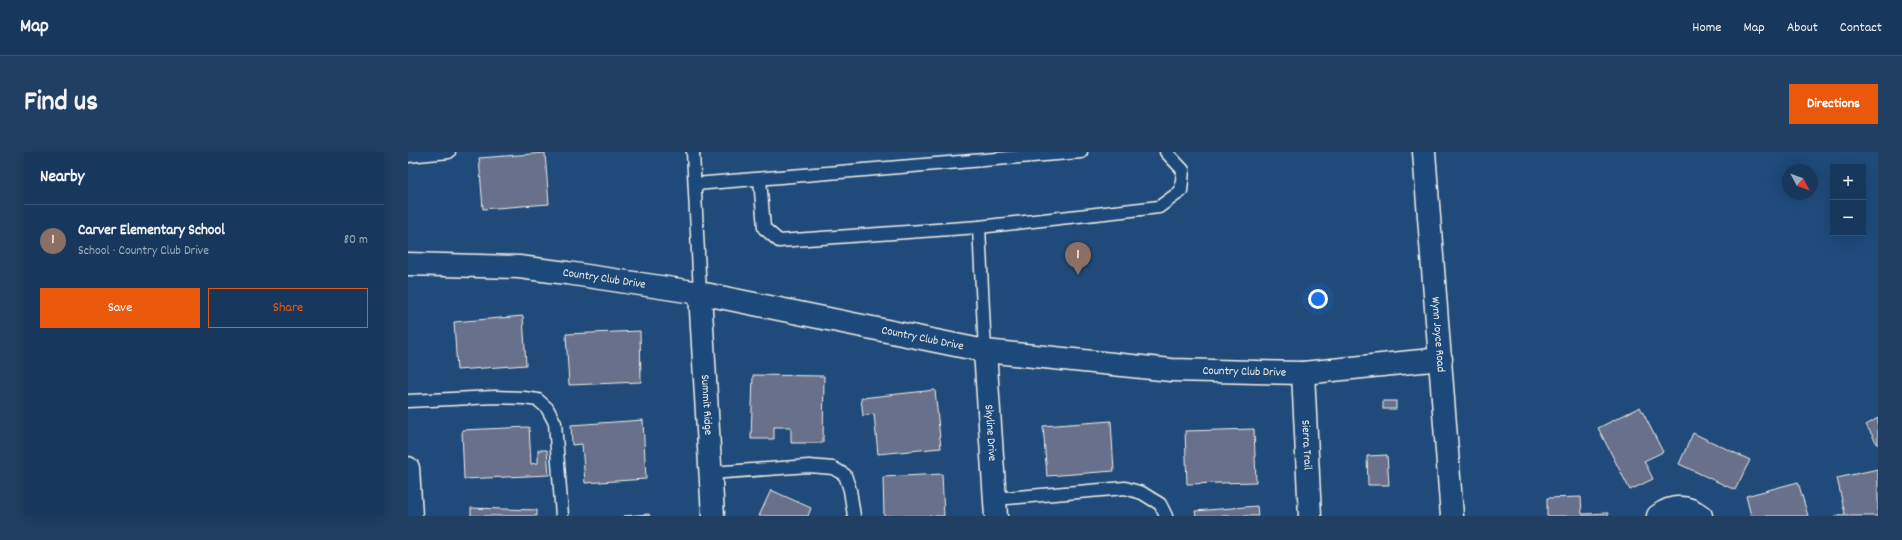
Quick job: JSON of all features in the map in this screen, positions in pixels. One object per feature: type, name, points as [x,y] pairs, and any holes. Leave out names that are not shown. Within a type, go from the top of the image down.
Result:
[{"type":"street","name":"Wynn Joyce Road","points":[[1424,152],[1452,516]]},
{"type":"street","name":"Country Club Drive","points":[[408,264],[519,268],[700,293],[985,351],[1171,370],[1303,373],[1441,359]]},
{"type":"street","name":"Summit Ridge","points":[[700,293],[713,516]]},
{"type":"street","name":"Skyline Drive","points":[[985,351],[995,507]]},
{"type":"street","name":"Sierra Trail","points":[[1303,373],[1310,516]]},
{"type":"street","points":[[408,468],[411,516]]},
{"type":"street","points":[[1658,516],[1665,511],[1675,508],[1685,508],[1695,511],[1701,516]]},
{"type":"lane","points":[[408,156],[448,152]]},
{"type":"lane","points":[[693,152],[700,293]]},
{"type":"lane","points":[[695,184],[1081,152]]},
{"type":"lane","points":[[760,179],[764,228],[779,241],[979,227],[1158,207],[1181,191],[1183,170],[1166,152]]},
{"type":"lane","points":[[979,227],[985,351]]},
{"type":"lane","points":[[408,401],[495,397],[538,400],[547,408],[555,423],[562,516]]},
{"type":"lane","points":[[711,472],[809,466],[833,468],[845,475],[850,490],[854,516]]},
{"type":"lane","points":[[995,507],[1125,488],[1142,493],[1160,504],[1166,516]]},
{"type":"building","points":[[545,153],[549,204],[483,209],[479,158]]},
{"type":"building","points":[[523,316],[526,365],[457,370],[454,322]]},
{"type":"building","points":[[640,331],[641,382],[569,385],[566,334]]},
{"type":"building","points":[[753,375],[824,376],[823,443],[791,443],[791,427],[774,427],[774,439],[751,439]]},
{"type":"building","points":[[935,390],[941,448],[878,454],[874,414],[863,416],[861,398]]},
{"type":"building","points":[[1383,401],[1396,401],[1396,409],[1383,409]]},
{"type":"building","points":[[1640,407],[1663,452],[1644,461],[1653,479],[1630,490],[1598,428]]},
{"type":"building","points":[[1878,418],[1878,445],[1866,425]]},
{"type":"building","points":[[643,420],[646,479],[585,483],[582,444],[572,445],[571,425]]},
{"type":"building","points":[[1111,421],[1114,471],[1047,476],[1043,426]]},
{"type":"building","points":[[529,427],[531,464],[538,463],[538,450],[547,450],[549,475],[464,479],[462,430]]},
{"type":"building","points":[[1254,429],[1256,482],[1187,484],[1185,431]]},
{"type":"building","points":[[1693,433],[1750,460],[1735,490],[1679,464]]},
{"type":"building","points":[[1387,455],[1389,485],[1368,485],[1367,456]]},
{"type":"building","points":[[1878,469],[1878,516],[1834,516],[1845,514],[1837,478]]},
{"type":"building","points":[[942,474],[944,516],[884,516],[883,477]]},
{"type":"building","points":[[1798,482],[1808,516],[1751,516],[1746,496]]},
{"type":"building","points":[[771,490],[811,508],[808,516],[759,516]]},
{"type":"building","points":[[1581,497],[1582,514],[1608,513],[1608,516],[1547,516],[1547,498]]},
{"type":"building","points":[[1257,506],[1258,516],[1196,516],[1195,511]]},
{"type":"building","points":[[471,508],[537,510],[537,516],[471,516]]},
{"type":"building","points":[[649,514],[650,516],[624,516]]},
{"type":"place","name":"Carver Elementary School","points":[[1078,275]]}]
